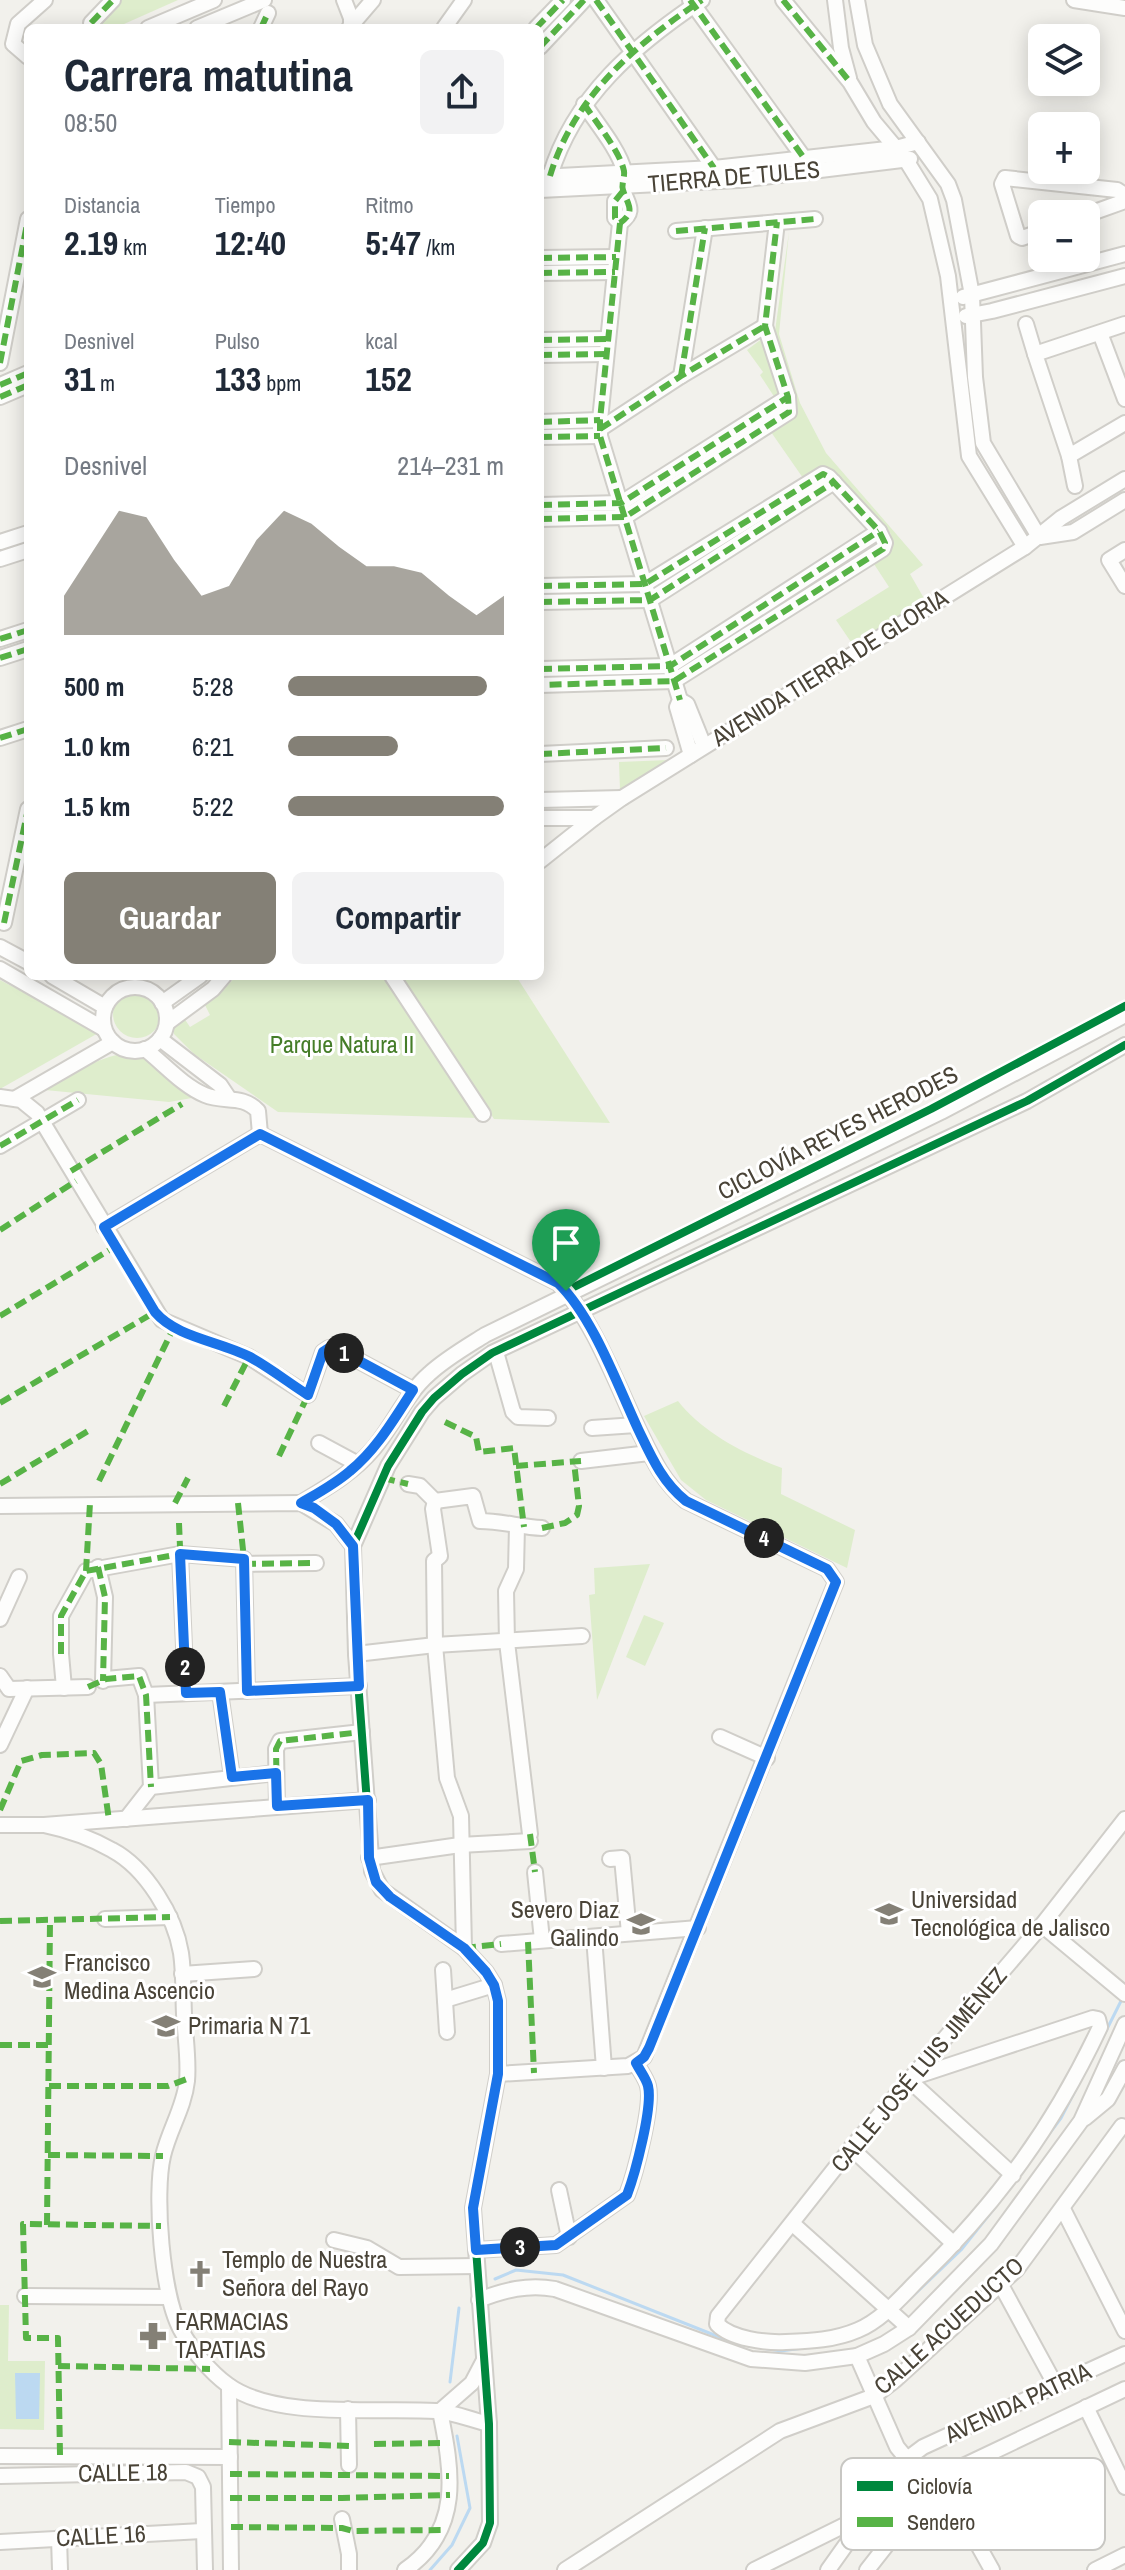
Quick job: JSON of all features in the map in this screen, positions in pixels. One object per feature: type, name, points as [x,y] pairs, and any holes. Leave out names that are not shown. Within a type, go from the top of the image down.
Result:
[{"type":"street","points":[[27,24],[45,0]]},
{"type":"street","points":[[91,23],[113,0]]},
{"type":"street","points":[[157,24],[214,0]]},
{"type":"street","points":[[344,0],[349,8],[350,24]]},
{"type":"street","points":[[352,24],[373,0]]},
{"type":"street","points":[[447,24],[464,0]]},
{"type":"street","points":[[540,24],[563,0]]},
{"type":"street","points":[[544,43],[584,0]]},
{"type":"street","points":[[596,0],[714,168]]},
{"type":"street","points":[[783,0],[850,82],[874,122],[906,160],[930,199],[954,317],[969,456],[1025,547]]},
{"type":"street","points":[[835,0],[841,48],[850,82]]},
{"type":"street","points":[[857,0],[865,45],[890,104],[948,184],[954,200],[972,295],[975,377],[983,443],[1039,537]]},
{"type":"street","points":[[1074,0],[1125,8]]},
{"type":"street","points":[[545,176],[584,104],[605,79],[695,2],[804,158]]},
{"type":"street","points":[[210,24],[266,6]]},
{"type":"street","points":[[23,29],[13,44],[24,54]]},
{"type":"street","points":[[584,104],[617,155],[630,204],[628,215],[620,223],[600,429],[680,700],[677,707],[697,750]]},
{"type":"street","name":"TIERRA DE TULES","points":[[545,176],[624,184],[714,168],[896,148],[918,142]]},
{"type":"street","name":"TIERRA DE TULES","points":[[544,190],[739,180],[928,155]]},
{"type":"street","points":[[1028,236],[1018,236],[1002,184],[1005,178],[1117,190],[1125,198],[1100,209]]},
{"type":"street","points":[[676,231],[815,219]]},
{"type":"street","points":[[544,519],[623,510],[786,415],[788,397],[765,326],[777,222]]},
{"type":"street","points":[[681,376],[705,228]]},
{"type":"street","points":[[0,363],[24,240]]},
{"type":"street","points":[[951,299],[1125,254]]},
{"type":"street","points":[[544,258],[616,264]]},
{"type":"street","points":[[544,273],[616,264]]},
{"type":"street","points":[[954,317],[1111,282],[1125,276]]},
{"type":"street","points":[[1026,324],[1069,456],[1075,486]]},
{"type":"street","points":[[1035,354],[1125,324]]},
{"type":"street","points":[[544,436],[600,429],[765,326]]},
{"type":"street","points":[[1100,333],[1125,399]]},
{"type":"street","points":[[544,340],[607,346]]},
{"type":"street","points":[[544,354],[607,346]]},
{"type":"street","points":[[0,385],[24,375]]},
{"type":"street","points":[[0,397],[24,387]]},
{"type":"street","points":[[544,505],[623,510],[788,397]]},
{"type":"street","points":[[544,422],[600,429]]},
{"type":"street","points":[[1069,456],[1125,423]]},
{"type":"street","points":[[544,685],[672,674],[883,549],[885,543],[879,531],[828,478]]},
{"type":"street","points":[[544,586],[645,584],[828,478]]},
{"type":"street","points":[[544,602],[650,600],[828,478]]},
{"type":"street","name":"AVENIDA TIERRA DE GLORIA","points":[[544,858],[622,798],[1025,547],[1061,518],[1125,479]]},
{"type":"street","name":"AVENIDA TIERRA DE GLORIA","points":[[1039,537],[1073,532],[1125,500]]},
{"type":"street","points":[[544,669],[672,674],[879,531]]},
{"type":"street","points":[[0,542],[24,534]]},
{"type":"street","points":[[1125,550],[1109,560],[1125,586]]},
{"type":"street","points":[[0,559],[24,551]]},
{"type":"street","points":[[0,639],[24,631]]},
{"type":"street","points":[[0,658],[24,650]]},
{"type":"street","points":[[0,738],[24,730]]},
{"type":"street","points":[[544,754],[666,748]]},
{"type":"street","points":[[544,800],[622,798]]},
{"type":"street","points":[[544,818],[594,818]]},
{"type":"street","points":[[4,923],[24,828]]},
{"type":"street","points":[[24,960],[3,948],[0,969],[109,1036],[123,1049],[145,1049],[160,1039],[167,1023],[221,980]]},
{"type":"street","points":[[59,980],[105,1007]]},
{"type":"street","points":[[162,1003],[194,980]]},
{"type":"street","points":[[395,980],[483,1114]]},
{"type":"street","points":[[109,1036],[105,1007],[121,990],[133,987],[155,994],[162,1003],[167,1023]]},
{"type":"street","points":[[301,1503],[330,1486],[375,1447],[413,1390],[430,1372],[485,1335],[941,1112],[1121,1017],[1125,1037]]},
{"type":"street","points":[[16,1098],[109,1036]]},
{"type":"street","points":[[160,1039],[220,1085],[228,1097]]},
{"type":"street","points":[[458,2570],[479,2549],[489,2529],[489,2424],[473,2208],[498,2074],[498,2001],[494,1985],[486,1972],[464,1948],[382,1890],[376,1882],[369,1858],[368,1800],[356,1654],[353,1546],[388,1466],[422,1412],[462,1374],[496,1352],[1027,1101],[1125,1045]]},
{"type":"street","points":[[145,1049],[201,1094],[216,1099],[228,1097],[248,1102],[258,1111],[260,1134]]},
{"type":"street","points":[[0,1097],[16,1098],[30,1106],[42,1122],[162,1320],[249,1357],[308,1395],[323,1352],[329,1348],[337,1349],[413,1390]]},
{"type":"street","points":[[0,1146],[78,1100]]},
{"type":"street","points":[[260,1134],[558,1283],[581,1311],[649,1453],[667,1483],[686,1501],[827,1569],[836,1582],[644,2057],[636,2063],[604,2068],[498,2074]]},
{"type":"street","points":[[104,1227],[260,1134]]},
{"type":"street","points":[[496,1352],[513,1412],[518,1417],[548,1418]]},
{"type":"street","points":[[592,1428],[636,1425]]},
{"type":"street","points":[[319,1443],[358,1464]]},
{"type":"street","points":[[581,1461],[649,1453]]},
{"type":"street","points":[[408,1484],[420,1486],[435,1501]]},
{"type":"street","points":[[435,1501],[473,1496],[480,1521],[542,1528]]},
{"type":"street","points":[[435,1501],[433,1509],[440,1556],[434,1561],[435,1645],[447,1778],[461,1816],[464,1948]]},
{"type":"street","points":[[0,1506],[301,1503],[314,1508],[336,1524],[353,1546]]},
{"type":"street","points":[[369,1858],[530,1838],[507,1642],[506,1591],[516,1569],[517,1526]]},
{"type":"street","points":[[180,1554],[186,1693]]},
{"type":"street","points":[[64,1688],[61,1616],[86,1571],[180,1554],[244,1561],[316,1563]]},
{"type":"street","points":[[244,1561],[247,1691]]},
{"type":"street","points":[[98,1567],[105,1597],[105,1680],[139,1676],[146,1695],[151,1787],[126,1819]]},
{"type":"street","points":[[0,1619],[19,1577]]},
{"type":"street","points":[[356,1654],[435,1645],[582,1636]]},
{"type":"street","points":[[0,1676],[9,1689],[88,1687]]},
{"type":"street","points":[[146,1695],[359,1686]]},
{"type":"street","points":[[0,1745],[27,1688]]},
{"type":"street","points":[[220,1692],[232,1777]]},
{"type":"street","points":[[277,1806],[276,1749],[280,1741],[362,1732]]},
{"type":"street","points":[[720,1737],[767,1758]]},
{"type":"street","points":[[151,1787],[276,1773]]},
{"type":"street","points":[[2,1826],[368,1800]]},
{"type":"street","name":"CALLE JOSÉ LUIS JIMÉNEZ","points":[[897,2318],[838,2337],[814,2341],[763,2341],[724,2330],[717,2324],[718,2316],[851,2148],[1042,1925],[1125,1819]]},
{"type":"street","points":[[44,1825],[72,1831],[115,1851],[143,1876],[170,1917],[181,1952],[187,2079],[182,2110],[163,2156],[160,2190],[168,2297],[181,2330],[210,2369],[229,2386],[260,2401],[348,2409],[440,2411],[489,2424]]},
{"type":"street","points":[[610,1859],[622,1858],[629,1933]]},
{"type":"street","points":[[535,1872],[542,1940]]},
{"type":"street","points":[[105,1919],[170,1917]]},
{"type":"street","points":[[1042,1925],[1120,1990]]},
{"type":"street","points":[[501,1944],[698,1928]]},
{"type":"street","points":[[594,1937],[604,2068]]},
{"type":"street","points":[[182,1974],[254,1969]]},
{"type":"street","points":[[443,1970],[447,2032]]},
{"type":"street","points":[[445,2000],[494,1985]]},
{"type":"street","points":[[479,2300],[512,2289],[541,2286],[555,2289],[751,2359],[805,2363],[857,2356],[884,2344],[897,2318],[1013,2175],[1048,2126],[1084,2062],[1100,2027],[1098,2019],[1093,2018],[908,2079],[1013,2175]]},
{"type":"street","points":[[1123,2129],[1102,2095],[1125,2024]]},
{"type":"street","points":[[476,2250],[556,2245],[627,2195],[649,2094],[648,2084],[636,2063]]},
{"type":"street","points":[[897,2318],[991,2244],[1081,2121],[1125,2068]]},
{"type":"street","name":"CALLE ACUEDUCTO","points":[[565,2570],[780,2431],[874,2396],[1001,2285],[1032,2251],[1123,2129]]},
{"type":"street","points":[[851,2148],[954,2244]]},
{"type":"street","points":[[559,2190],[569,2237]]},
{"type":"street","points":[[1063,2209],[1125,2331]]},
{"type":"street","points":[[793,2224],[897,2318]]},
{"type":"street","points":[[334,2240],[367,2248],[399,2267],[477,2266]]},
{"type":"street","points":[[1001,2285],[1056,2386]]},
{"type":"street","points":[[25,2296],[168,2297]]},
{"type":"street","name":"AVENIDA PATRIA","points":[[908,2458],[923,2447],[1125,2354]]},
{"type":"street","points":[[857,2356],[897,2447],[906,2458]]},
{"type":"street","points":[[440,2411],[472,2383],[483,2362]]},
{"type":"street","points":[[229,2386],[231,2570]]},
{"type":"street","name":"AVENIDA PATRIA","points":[[980,2458],[1125,2389]]},
{"type":"street","points":[[1086,2407],[1125,2487]]},
{"type":"street","points":[[348,2409],[349,2465]]},
{"type":"street","points":[[405,2570],[438,2538],[450,2495],[440,2411]]},
{"type":"street","points":[[0,2456],[230,2457]]},
{"type":"street","name":"CALLE 18","points":[[0,2476],[186,2472],[198,2477],[203,2487],[205,2570]]},
{"type":"street","points":[[342,2519],[349,2570]]},
{"type":"street","points":[[754,2570],[841,2526]]},
{"type":"street","name":"CALLE 16","points":[[0,2542],[202,2531]]},
{"type":"street","points":[[59,2538],[60,2570]]},
{"type":"street","name":"AVENIDA PATRIA","points":[[828,2570],[842,2550]]},
{"type":"street","name":"AVENIDA PATRIA","points":[[867,2570],[883,2550]]},
{"type":"street","points":[[981,2550],[992,2570]]},
{"type":"street","points":[[1095,2570],[1125,2555]]},
{"type":"green space","points":[[122,0],[178,0],[124,24],[94,24]]},
{"type":"green space","points":[[789,232],[779,334],[800,403],[826,453],[923,565],[910,574],[925,600],[853,645],[836,620],[889,587],[874,564],[890,552],[891,534],[833,471],[823,468],[803,478],[771,432],[787,421],[774,338]]},
{"type":"green space","points":[[763,338],[780,394],[775,398],[760,375],[763,372],[747,350]]},
{"type":"green space","points":[[668,760],[620,790],[619,762]]},
{"type":"green space","points":[[0,980],[100,1032],[0,1089]]},
{"type":"green space","name":"Parque Natura II","points":[[232,980],[387,980],[478,1118],[278,1112],[194,1054],[174,1034],[172,1028],[184,1018],[190,1027],[210,1015],[205,1005]]},
{"type":"green space","points":[[402,980],[519,980],[610,1123],[494,1119]]},
{"type":"green space","points":[[137,990],[154,997],[161,1014],[154,1031],[137,1038],[120,1031],[113,1014],[120,997]]},
{"type":"green space","points":[[135,1053],[150,1060],[192,1098],[169,1102],[45,1090],[100,1060]]},
{"type":"green space","points":[[678,1401],[712,1433],[782,1468],[781,1494],[855,1530],[847,1568],[706,1500],[681,1480],[644,1416]]},
{"type":"green space","points":[[650,1564],[597,1700],[589,1595],[595,1594],[594,1568]]},
{"type":"green space","points":[[644,1615],[664,1623],[645,1666],[626,1657]]},
{"type":"green space","points":[[0,2305],[9,2305],[8,2361],[45,2361],[44,2430],[0,2429]]},
{"type":"water","points":[[15,2373],[40,2373],[39,2419],[16,2419]]},
{"type":"waterway","points":[[1106,2031],[1122,1999]]},
{"type":"waterway","points":[[1043,2142],[1061,2118],[1077,2087]]},
{"type":"waterway","points":[[897,2311],[961,2250],[996,2206]]},
{"type":"waterway","points":[[495,2279],[516,2270],[563,2275],[737,2344],[781,2351],[803,2348]]},
{"type":"waterway","points":[[450,2382],[459,2308]]},
{"type":"waterway","points":[[430,2570],[452,2545],[470,2508],[457,2436]]},
{"type":"marked path","points":[[91,23],[113,0]]},
{"type":"marked path","points":[[540,24],[563,0]]},
{"type":"marked path","points":[[544,43],[584,0]]},
{"type":"marked path","points":[[596,0],[714,168]]},
{"type":"marked path","points":[[690,0],[804,158]]},
{"type":"marked path","points":[[550,176],[574,121],[591,97],[631,54],[702,0]]},
{"type":"marked path","points":[[783,0],[850,82]]},
{"type":"marked path","points":[[263,24],[268,13]]},
{"type":"marked path","points":[[584,104],[622,163],[623,188],[629,211],[620,223]]},
{"type":"marked path","points":[[623,191],[615,201],[615,218],[620,223],[600,436],[680,700]]},
{"type":"marked path","points":[[676,231],[815,219]]},
{"type":"marked path","points":[[544,519],[625,517],[789,412],[788,397],[765,326],[777,222]]},
{"type":"marked path","points":[[681,376],[705,228]]},
{"type":"marked path","points":[[0,363],[24,240]]},
{"type":"marked path","points":[[544,258],[616,257]]},
{"type":"marked path","points":[[544,273],[615,272]]},
{"type":"marked path","points":[[600,429],[765,326]]},
{"type":"marked path","points":[[544,340],[608,339]]},
{"type":"marked path","points":[[544,355],[606,354]]},
{"type":"marked path","points":[[0,385],[24,375]]},
{"type":"marked path","points":[[0,397],[24,387]]},
{"type":"marked path","points":[[544,505],[621,503],[788,397]]},
{"type":"marked path","points":[[544,422],[600,420]]},
{"type":"marked path","points":[[544,437],[600,436]]},
{"type":"marked path","points":[[544,586],[645,584],[823,474],[879,531],[885,543],[883,549],[674,681],[544,685]]},
{"type":"marked path","points":[[544,602],[650,600],[834,482]]},
{"type":"marked path","points":[[544,669],[670,666],[879,531]]},
{"type":"marked path","points":[[0,639],[24,631]]},
{"type":"marked path","points":[[0,658],[24,650]]},
{"type":"marked path","points":[[0,738],[24,730]]},
{"type":"marked path","points":[[544,754],[666,748]]},
{"type":"marked path","points":[[4,923],[24,828]]},
{"type":"marked path","points":[[0,1146],[78,1100]]},
{"type":"marked path","points":[[71,1171],[182,1104]]},
{"type":"marked path","points":[[0,1230],[76,1181]]},
{"type":"marked path","points":[[0,1316],[116,1246]]},
{"type":"marked path","points":[[0,1403],[155,1312]]},
{"type":"marked path","points":[[99,1481],[174,1327]]},
{"type":"marked path","points":[[224,1406],[249,1357]]},
{"type":"marked path","points":[[279,1456],[308,1395]]},
{"type":"marked path","points":[[445,1422],[476,1437],[479,1452],[514,1448],[524,1527]]},
{"type":"marked path","points":[[0,1484],[88,1431]]},
{"type":"marked path","points":[[516,1466],[581,1461]]},
{"type":"marked path","points":[[542,1528],[565,1523],[577,1515],[579,1506],[574,1462]]},
{"type":"marked path","points":[[175,1503],[188,1478]]},
{"type":"marked path","points":[[383,1478],[408,1484]]},
{"type":"marked path","points":[[86,1571],[90,1503]]},
{"type":"marked path","points":[[238,1503],[244,1559],[247,1691]]},
{"type":"marked path","points":[[179,1523],[186,1693]]},
{"type":"marked path","points":[[61,1654],[61,1616],[86,1571],[180,1554],[244,1559]]},
{"type":"marked path","points":[[244,1564],[316,1563]]},
{"type":"marked path","points":[[98,1567],[105,1597],[103,1681]]},
{"type":"marked path","points":[[88,1687],[106,1679],[139,1676],[146,1695],[151,1787]]},
{"type":"marked path","points":[[220,1692],[232,1777]]},
{"type":"marked path","points":[[277,1806],[276,1749],[280,1741],[362,1732]]},
{"type":"marked path","points":[[0,1810],[21,1761],[42,1755],[94,1753],[101,1764],[109,1820]]},
{"type":"marked path","points":[[530,1834],[535,1872]]},
{"type":"marked path","points":[[0,1921],[170,1917]]},
{"type":"marked path","points":[[47,2225],[50,1920]]},
{"type":"marked path","points":[[528,1942],[534,2073]]},
{"type":"marked path","points":[[464,1948],[501,1944]]},
{"type":"marked path","points":[[0,2045],[49,2045]]},
{"type":"marked path","points":[[49,2086],[168,2086],[187,2079]]},
{"type":"marked path","points":[[48,2155],[163,2156]]},
{"type":"marked path","points":[[60,2455],[58,2338],[26,2338],[23,2224],[161,2226]]},
{"type":"marked path","points":[[58,2366],[210,2369]]},
{"type":"marked path","points":[[229,2442],[349,2446]]},
{"type":"marked path","points":[[374,2444],[446,2443]]},
{"type":"marked path","points":[[230,2474],[449,2476]]},
{"type":"marked path","points":[[230,2498],[450,2495]]},
{"type":"marked path","points":[[231,2527],[442,2530]]},
{"type":"cycle path","name":"CICLOVÍA REYES HERODES","points":[[566,1291],[931,1109],[1125,1006]]},
{"type":"cycle path","points":[[458,2570],[483,2543],[490,2523],[489,2424],[473,2208],[498,2074],[498,2001],[494,1985],[486,1972],[464,1948],[382,1890],[372,1871],[356,1654],[353,1546],[388,1466],[422,1412],[462,1374],[492,1353],[1027,1101],[1125,1045]]},
{"type":"place","name":"Universidad Tecnológica de Jalisco","points":[[889,1914]]},
{"type":"place","name":"Severo Diaz Galindo","points":[[641,1924]]},
{"type":"place","name":"Francisco Medina Ascencio","points":[[42,1977]]},
{"type":"place","name":"Primaria N 71","points":[[166,2026]]},
{"type":"place","name":"Templo de Nuestra Señora del Rayo","points":[[200,2274]]},
{"type":"place","name":"FARMACIAS TAPATIAS","points":[[153,2336]]},
{"type":"route","points":[[260,1134],[558,1283],[566,1291],[581,1311],[659,1472],[676,1493],[686,1501],[827,1569],[836,1582],[649,2048],[636,2063],[648,2084],[649,2094],[627,2195],[556,2245],[476,2250],[473,2208],[498,2074],[498,2001],[494,1985],[464,1948],[390,1897],[376,1882],[369,1858],[368,1800],[277,1806],[276,1773],[232,1777],[220,1692],[186,1693],[180,1554],[244,1559],[247,1691],[359,1686],[353,1546],[336,1524],[314,1508],[301,1503],[330,1486],[363,1460],[413,1390],[337,1349],[329,1348],[323,1352],[308,1395],[249,1357],[174,1327],[155,1312],[104,1227],[260,1134]]}]
